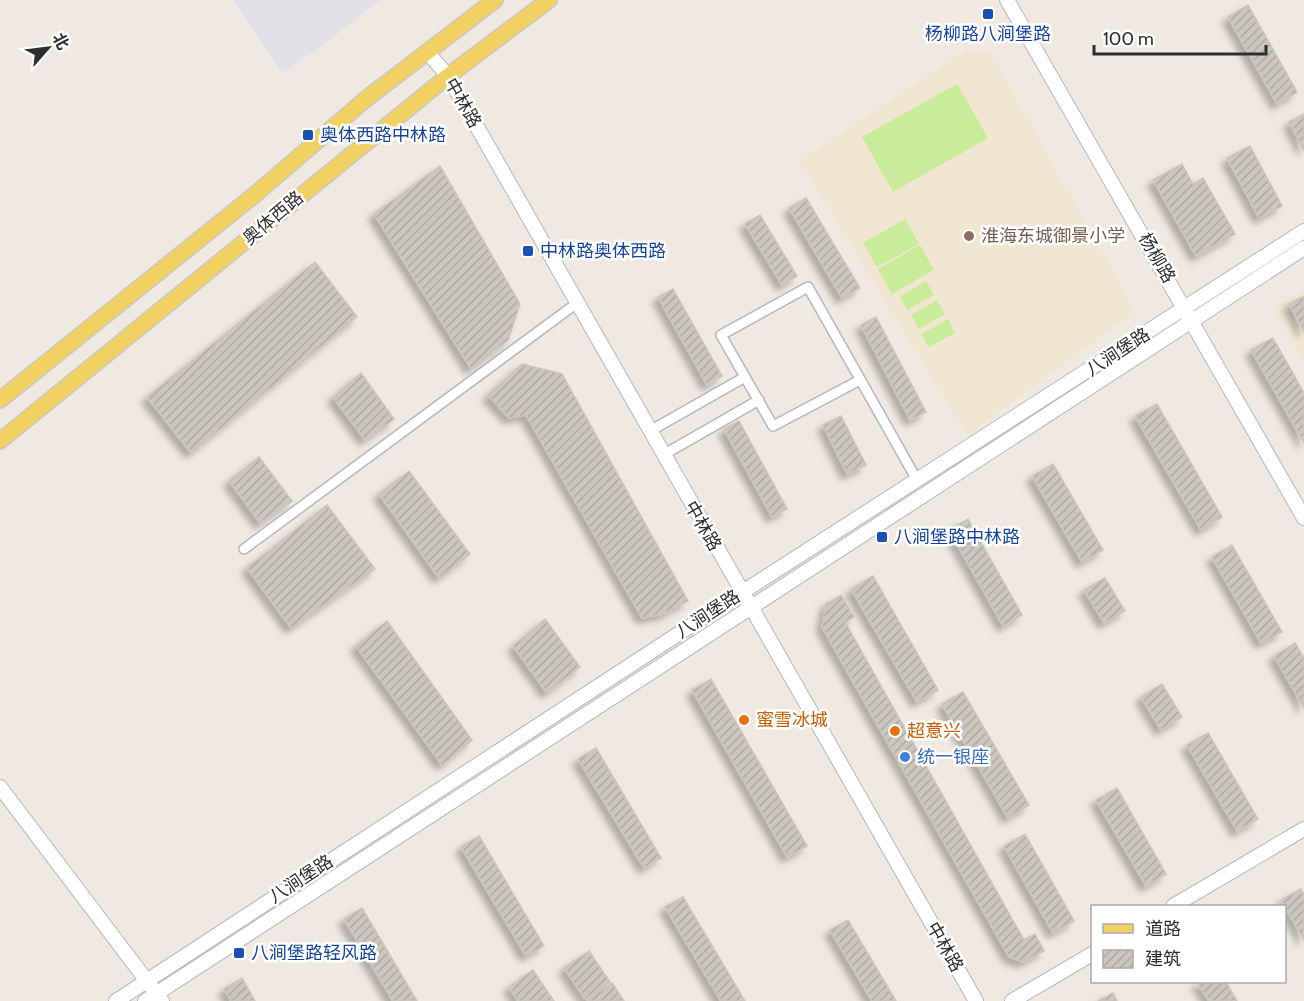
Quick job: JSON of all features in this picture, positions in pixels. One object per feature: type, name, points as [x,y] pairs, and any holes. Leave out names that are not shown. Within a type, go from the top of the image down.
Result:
[{"type":"main road","name":"奥体西路","points":[[0,400],[252,196],[366,99],[495,0]]},
{"type":"main road","name":"奥体西路","points":[[0,441],[448,76],[549,0]]},
{"type":"street","name":"杨柳路","points":[[1008,0],[1304,518]]},
{"type":"street","name":"中林路","points":[[428,53],[448,76],[976,1001]]},
{"type":"street","name":"八涧堡路","points":[[154,998],[1189,314],[1304,231]]},
{"type":"street","name":"八涧堡路","points":[[116,1001],[741,592],[917,480],[1189,314],[1304,248]]},
{"type":"street","points":[[860,380],[773,426],[721,335],[808,287],[917,480]]},
{"type":"street","points":[[244,549],[577,303]]},
{"type":"street","points":[[650,431],[745,377]]},
{"type":"street","points":[[663,455],[759,400]]},
{"type":"street","points":[[0,787],[145,980],[154,998]]},
{"type":"street","points":[[1175,905],[1304,829]]},
{"type":"street","points":[[1012,1001],[1091,955]]},
{"type":"shaded area","points":[[233,0],[380,0],[318,49],[282,73]]},
{"type":"shaded area","name":"淮海东城御景小学","points":[[966,50],[989,51],[1135,311],[967,435],[800,161]]},
{"type":"shaded area","points":[[1304,291],[1304,360],[1275,308]]},
{"type":"green space","points":[[957,84],[988,138],[893,192],[862,137]]},
{"type":"green space","points":[[905,219],[919,244],[877,267],[863,243]]},
{"type":"green space","points":[[920,245],[934,270],[892,294],[878,269]]},
{"type":"green space","points":[[926,281],[934,295],[907,310],[900,296]]},
{"type":"green space","points":[[937,300],[945,314],[919,329],[911,315]]},
{"type":"green space","points":[[948,319],[955,333],[929,347],[921,334]]},
{"type":"building","points":[[1248,5],[1297,92],[1277,104],[1228,17]]},
{"type":"building","points":[[1304,114],[1304,151],[1289,122]]},
{"type":"building","points":[[1250,146],[1282,206],[1259,218],[1227,158]]},
{"type":"building","points":[[1182,164],[1193,184],[1203,178],[1235,234],[1196,256],[1153,180]]},
{"type":"building","points":[[440,166],[520,304],[508,340],[471,369],[374,214]]},
{"type":"building","points":[[806,198],[860,288],[842,298],[789,208]]},
{"type":"building","points":[[760,215],[797,276],[782,285],[745,224]]},
{"type":"building","points":[[315,262],[357,317],[191,453],[147,397]]},
{"type":"building","points":[[673,289],[722,376],[707,385],[658,297]]},
{"type":"building","points":[[1304,296],[1304,332],[1289,304]]},
{"type":"building","points":[[876,317],[926,412],[910,420],[861,325]]},
{"type":"building","points":[[1273,338],[1304,393],[1304,443],[1251,350]]},
{"type":"building","points":[[522,364],[562,374],[688,601],[663,614],[642,618],[526,415],[509,418],[488,395]]},
{"type":"building","points":[[361,373],[394,419],[365,440],[333,397]]},
{"type":"building","points":[[1157,404],[1222,517],[1201,530],[1135,416]]},
{"type":"building","points":[[841,416],[866,465],[847,474],[823,425]]},
{"type":"building","points":[[739,421],[787,509],[772,517],[724,429]]},
{"type":"building","points":[[259,457],[292,501],[260,523],[229,481]]},
{"type":"building","points":[[1053,464],[1103,550],[1082,562],[1032,476]]},
{"type":"building","points":[[409,471],[470,554],[439,578],[379,494]]},
{"type":"building","points":[[327,505],[375,569],[291,628],[247,568]]},
{"type":"building","points":[[968,519],[1022,615],[1003,626],[949,530]]},
{"type":"building","points":[[1232,545],[1282,632],[1261,643],[1212,557]]},
{"type":"building","points":[[873,576],[938,690],[917,702],[851,589]]},
{"type":"building","points":[[1105,578],[1125,611],[1104,623],[1084,590]]},
{"type":"building","points":[[841,595],[854,617],[845,622],[1024,940],[1035,934],[1044,951],[1023,962],[1009,957],[822,627],[826,604]]},
{"type":"building","points":[[545,619],[580,667],[547,693],[513,646]]},
{"type":"building","points":[[387,621],[472,740],[442,765],[356,646]]},
{"type":"building","points":[[1295,643],[1304,658],[1304,708],[1274,656]]},
{"type":"building","points":[[711,679],[807,846],[787,857],[692,690]]},
{"type":"building","points":[[1162,684],[1182,717],[1161,730],[1141,697]]},
{"type":"building","points":[[963,692],[1029,805],[1008,818],[942,704]]},
{"type":"building","points":[[1208,733],[1258,819],[1237,831],[1187,745]]},
{"type":"building","points":[[596,748],[661,858],[644,868],[578,759]]},
{"type":"building","points":[[1117,788],[1166,874],[1146,886],[1096,800]]},
{"type":"building","points":[[1025,834],[1074,921],[1053,933],[1004,846]]},
{"type":"building","points":[[479,836],[544,946],[526,956],[461,847]]},
{"type":"building","points":[[1301,889],[1304,895],[1304,940],[1286,905],[1281,900]]},
{"type":"building","points":[[683,897],[745,1001],[721,1001],[665,907]]},
{"type":"building","points":[[362,908],[417,1001],[393,1001],[344,919]]},
{"type":"building","points":[[848,920],[896,1001],[872,1001],[830,930]]},
{"type":"building","points":[[589,951],[610,982],[585,999],[564,968]]},
{"type":"building","points":[[533,970],[554,1001],[518,1001],[509,987]]},
{"type":"building","points":[[242,978],[255,1001],[231,1001],[224,989]]},
{"type":"building","points":[[612,983],[624,1001],[587,1000]]},
{"type":"building","points":[[1198,983],[1227,983],[1237,1001],[1209,1001]]},
{"type":"building","points":[[1113,993],[1117,1001],[1098,1001]]},
{"type":"place","name":"杨柳路八涧堡路","points":[[988,14]]},
{"type":"place","name":"奥体西路中林路","points":[[308,135]]},
{"type":"place","name":"淮海东城御景小学","points":[[969,236]]},
{"type":"place","name":"中林路奥体西路","points":[[528,251]]},
{"type":"place","name":"八涧堡路中林路","points":[[882,537]]},
{"type":"place","name":"蜜雪冰城","points":[[744,720]]},
{"type":"place","name":"超意兴","points":[[895,731]]},
{"type":"place","name":"统一银座","points":[[905,757]]},
{"type":"place","name":"八涧堡路轻风路","points":[[239,953]]}]
